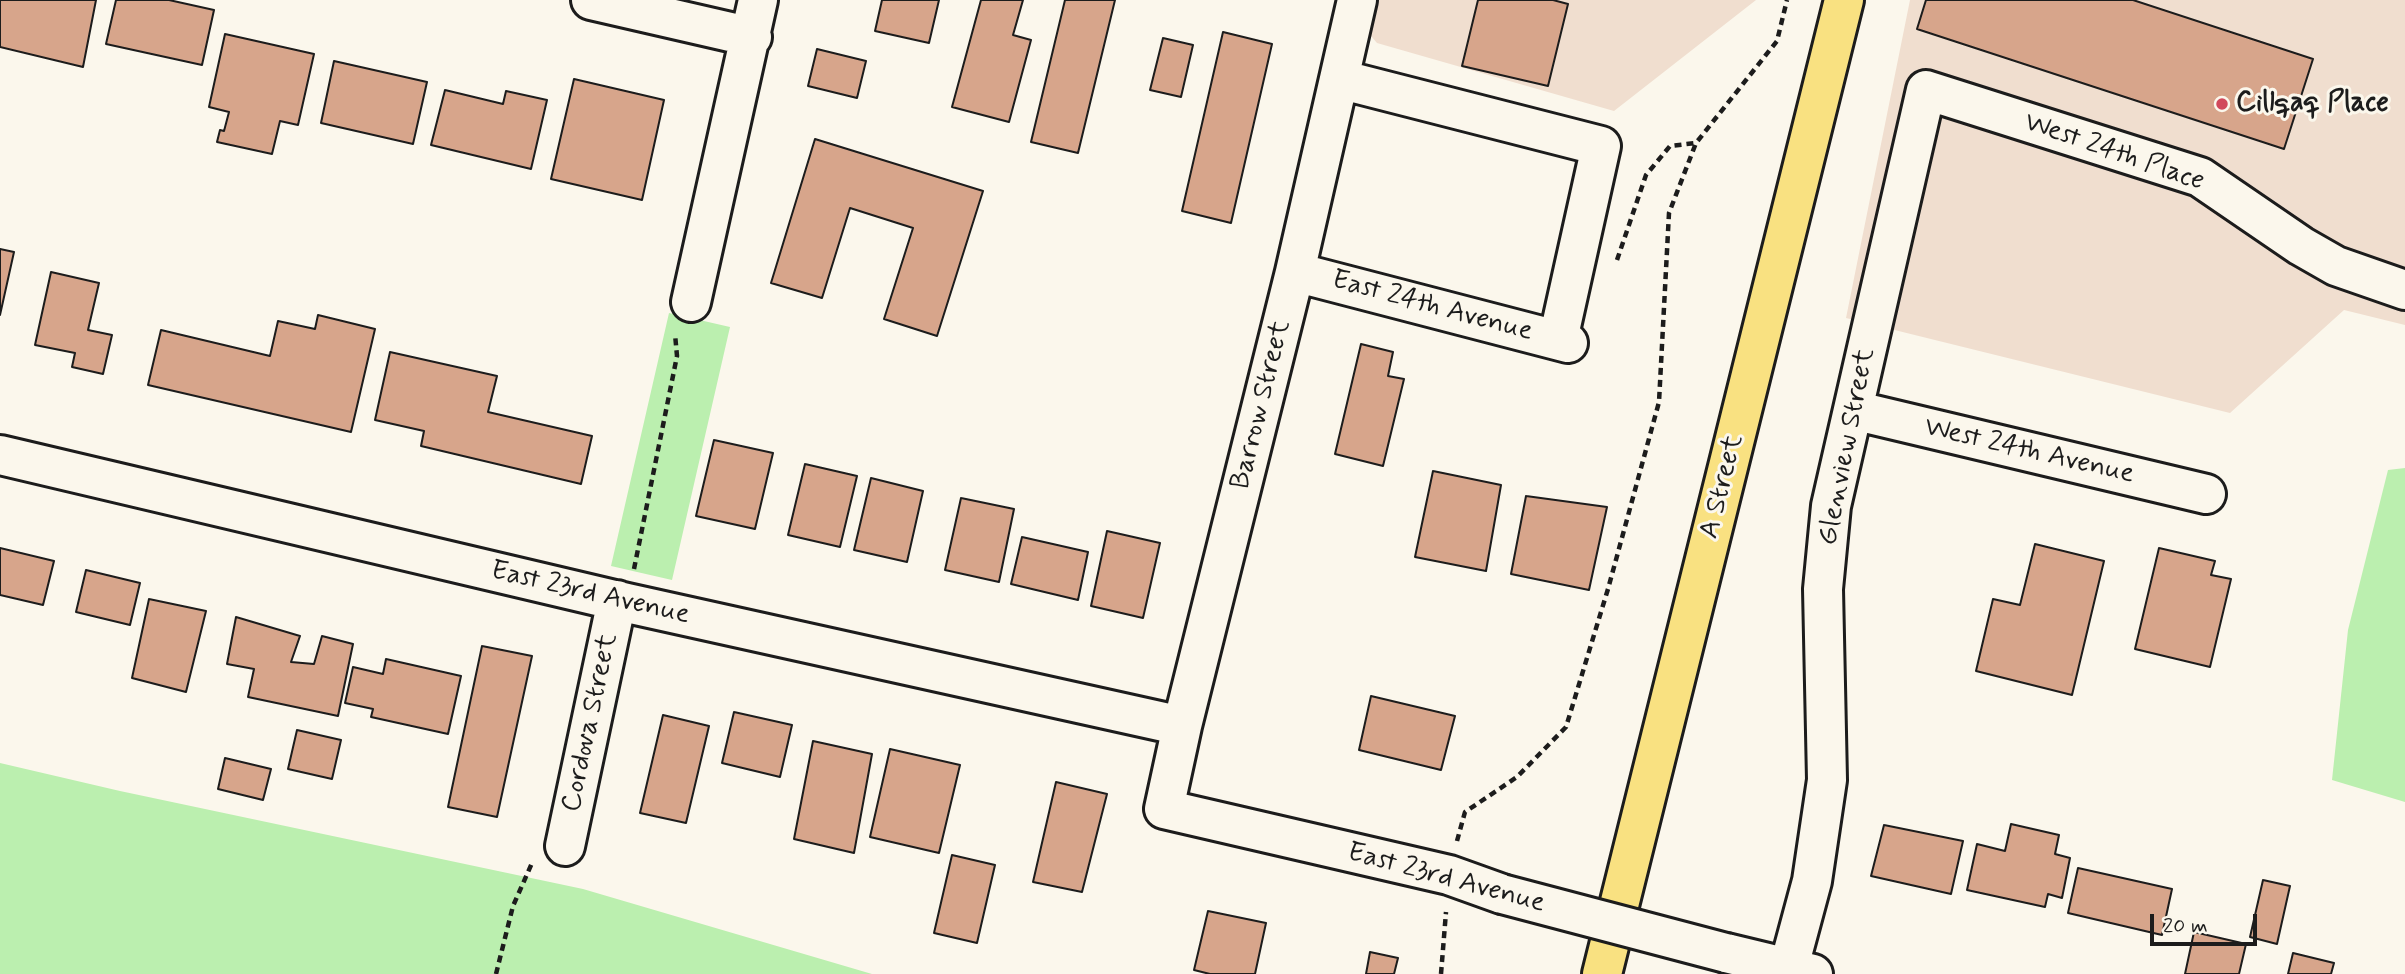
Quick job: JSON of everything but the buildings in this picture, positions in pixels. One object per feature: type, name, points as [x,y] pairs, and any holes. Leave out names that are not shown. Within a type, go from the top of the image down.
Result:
[{"type":"main road","name":"A Street","points":[[1602,974],[1844,0]]},
{"type":"street","points":[[592,0],[752,37]]},
{"type":"street","points":[[691,302],[752,37],[758,0]]},
{"type":"street","name":"Barrow Street","points":[[1164,809],[1182,726],[1295,272],[1339,79],[1347,3]]},
{"type":"street","name":"East 24th Avenue","points":[[1295,272],[1563,342],[1601,146],[1339,79]]},
{"type":"street","name":"West 24th Place","points":[[1926,90],[2200,177],[2301,246],[2336,266],[2405,290]]},
{"type":"street","name":"Glenview Street","points":[[1797,972],[1828,780],[1823,589],[1831,506],[1926,90]]},
{"type":"street","name":"West 24th Avenue","points":[[1853,410],[2206,494]]},
{"type":"street","name":"East 23rd Avenue","points":[[0,455],[622,602],[1182,726]]},
{"type":"street","name":"Cordova Street","points":[[565,846],[622,602]]},
{"type":"street","name":"East 23rd Avenue","points":[[1164,809],[1449,875],[1502,894],[1797,972]]},
{"type":"path","points":[[1441,974],[1449,875],[1465,812],[1517,777],[1566,727],[1608,589],[1659,402],[1669,213],[1696,143],[1777,41],[1787,0]]},
{"type":"path","points":[[1616,263],[1646,175],[1670,146],[1696,143]]},
{"type":"path","points":[[622,602],[677,356],[671,303],[691,302]]},
{"type":"path","points":[[496,974],[513,906],[534,858],[565,846]]},
{"type":"shaded area","points":[[1340,0],[1756,0],[1614,111],[1377,43]]},
{"type":"shaded area","points":[[1910,0],[2405,0],[2405,325],[2344,310],[2230,413],[1846,318]]},
{"type":"green space","points":[[669,313],[730,327],[672,580],[611,566]]},
{"type":"green space","points":[[2405,468],[2405,802],[2332,780],[2348,630],[2388,470]]},
{"type":"green space","points":[[0,763],[583,889],[872,974],[0,974]]},
{"type":"place","name":"Cillqaq Place","points":[[2222,104]]}]
